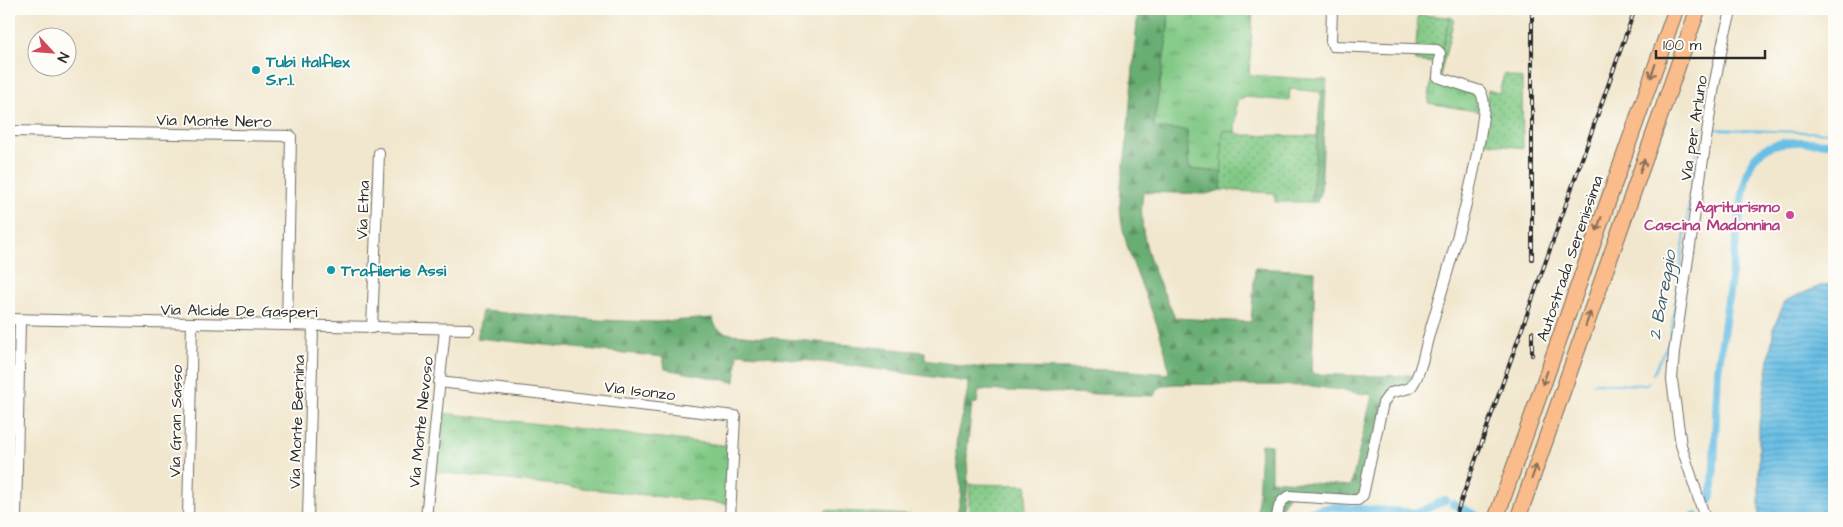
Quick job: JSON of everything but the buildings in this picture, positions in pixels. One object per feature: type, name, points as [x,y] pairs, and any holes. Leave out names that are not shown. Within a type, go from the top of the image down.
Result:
[{"type":"highway","name":"Autostrada Serenissima","points":[[1496,518],[1676,9]]},
{"type":"highway","points":[[1518,518],[1698,9]]},
{"type":"street","points":[[1278,518],[1278,509],[1282,500],[1290,496],[1352,500],[1358,500],[1363,496],[1383,402],[1390,393],[1410,388],[1418,372],[1471,181],[1482,118],[1483,97],[1480,91],[1438,77],[1440,53],[1437,50],[1333,46],[1330,40],[1332,9]]},
{"type":"street","name":"Via per Arluno","points":[[1705,518],[1682,445],[1672,380],[1674,352],[1714,86],[1724,33],[1732,9]]},
{"type":"street","name":"Via Monte Nero","points":[[9,131],[291,136],[287,325]]},
{"type":"street","name":"Via Etna","points":[[372,328],[379,153]]},
{"type":"street","name":"Via Alcide De Gasperi","points":[[9,319],[468,329]]},
{"type":"street","points":[[16,518],[20,320]]},
{"type":"street","name":"Via Gran Sasso","points":[[188,518],[192,323]]},
{"type":"street","name":"Via Monte Bernina","points":[[308,518],[313,326]]},
{"type":"street","name":"Via Monte Nevoso","points":[[426,518],[444,329]]},
{"type":"street","name":"Via Isonzo","points":[[439,382],[735,416],[730,518]]},
{"type":"green space","points":[[1138,9],[1169,9],[1167,38],[1153,128],[1187,130],[1189,169],[1222,172],[1221,190],[1206,194],[1143,192],[1142,217],[1146,245],[1154,270],[1175,318],[1251,322],[1255,268],[1315,271],[1312,374],[1412,375],[1411,383],[1387,393],[1359,497],[1289,494],[1276,518],[1257,518],[1261,444],[1271,445],[1271,480],[1351,486],[1372,395],[1312,386],[1174,384],[1159,388],[1154,396],[979,390],[977,403],[972,404],[967,452],[968,484],[964,518],[956,518],[961,491],[956,459],[957,439],[968,382],[847,365],[738,353],[735,382],[665,369],[663,357],[477,338],[482,311],[599,320],[656,322],[713,318],[719,330],[732,334],[925,352],[925,360],[974,367],[1118,370],[1169,374],[1160,334],[1125,238],[1120,209],[1120,192],[1126,150]]},
{"type":"green space","points":[[1169,9],[1253,9],[1249,75],[1327,80],[1326,88],[1321,92],[1290,89],[1289,101],[1245,97],[1237,100],[1235,132],[1223,131],[1222,172],[1189,169],[1153,129],[1167,38]]},
{"type":"green space","points":[[1418,15],[1450,17],[1442,48],[1416,47]]},
{"type":"green space","points":[[1450,17],[1454,19],[1440,76],[1438,74],[1442,48]]},
{"type":"green space","points":[[1416,51],[1437,55],[1434,80],[1476,91],[1481,112],[1428,103],[1434,63],[1415,61]]},
{"type":"green space","points":[[1504,74],[1522,79],[1523,148],[1481,142],[1488,90],[1499,93]]},
{"type":"green space","points":[[1326,88],[1321,190],[1317,202],[1311,202],[1321,92]]},
{"type":"green space","points":[[1223,131],[1243,135],[1317,136],[1311,202],[1275,202],[1275,193],[1221,190]]},
{"type":"green space","points":[[442,413],[731,446],[727,504],[436,472]]},
{"type":"green space","points":[[970,484],[1027,485],[1025,518],[968,518]]},
{"type":"green space","points":[[826,510],[956,518],[825,518]]},
{"type":"water","points":[[1834,284],[1834,518],[1759,518],[1759,424],[1774,327],[1785,301],[1822,285]]},
{"type":"waterway","name":"2 Bareggio","points":[[1653,374],[1670,339],[1701,128]]},
{"type":"waterway","name":"2 Bareggio","points":[[1714,129],[1834,133]]},
{"type":"waterway","points":[[1709,502],[1713,487],[1718,370],[1743,194],[1749,168],[1760,152],[1779,144],[1790,142],[1834,143]]},
{"type":"waterway","name":"2 Bareggio","points":[[1593,383],[1644,385],[1649,382]]},
{"type":"waterway","points":[[1300,518],[1310,512],[1332,507],[1418,513],[1445,500]]},
{"type":"waterway","points":[[1453,504],[1477,516]]},
{"type":"waterway","points":[[1692,518],[1696,516]]},
{"type":"railway","points":[[1532,9],[1532,259]]},
{"type":"railway","points":[[1455,518],[1635,9]]},
{"type":"railway","points":[[1532,332],[1532,355]]},
{"type":"place","name":"Tubi Italflex S.r.l.","points":[[256,70]]},
{"type":"place","name":"Agriturismo Cascina Madonnina","points":[[1790,215]]},
{"type":"place","name":"Trafilerie Assi","points":[[331,270]]}]
